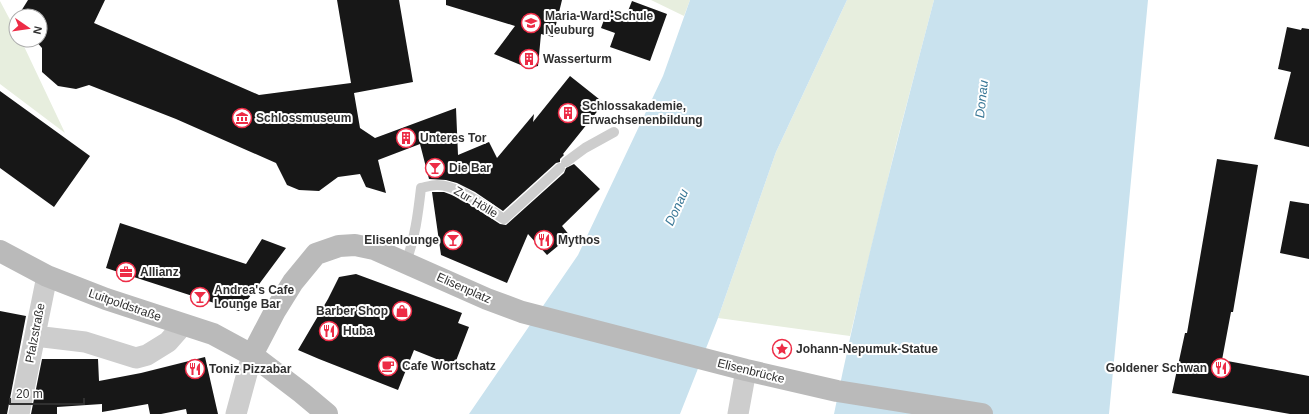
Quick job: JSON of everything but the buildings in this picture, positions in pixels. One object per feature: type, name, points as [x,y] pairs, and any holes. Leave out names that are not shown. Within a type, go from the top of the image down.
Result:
[{"type":"main road","name":"Elisenplatz","points":[[252,355],[275,311],[298,276],[316,254],[339,246],[355,245],[374,249],[487,299],[522,312]]},
{"type":"main road","name":"Luitpoldstraße","points":[[0,251],[46,276],[106,299],[213,334],[252,355],[327,414]]},
{"type":"main road","name":"Elisenbrücke","points":[[522,312],[746,370],[837,391],[982,414]]},
{"type":"street","name":"Pfalzstraße","points":[[19,414],[46,276]]},
{"type":"street","points":[[35,336],[85,342],[136,358],[147,355],[168,342],[183,325]]},
{"type":"street","points":[[236,414],[252,355]]},
{"type":"street","points":[[738,414],[746,370]]},
{"type":"lane","name":"Zur Hölle","points":[[406,262],[413,243],[421,188],[435,184],[447,186],[466,195],[504,219],[563,165],[585,148],[614,132]]},
{"type":"green space","points":[[651,0],[690,0],[684,16]]},
{"type":"green space","points":[[847,0],[934,0],[897,141],[850,336],[718,318],[776,152]]},
{"type":"green space","points":[[0,1],[8,16],[8,48],[25,48],[65,133],[0,84]]},
{"type":"water","name":"Donau","points":[[690,0],[847,0],[776,152],[718,318],[680,414],[469,414],[578,255],[663,76]]},
{"type":"water","name":"Donau","points":[[934,0],[1148,0],[1109,414],[834,414],[868,258]]},
{"type":"place","name":"Maria-Ward-Schule Neuburg","points":[[531,23]]},
{"type":"place","name":"Wasserturm","points":[[529,59]]},
{"type":"place","name":"Schlossakademie, Erwachsenenbildung","points":[[568,113]]},
{"type":"place","name":"Schlossmuseum","points":[[242,118]]},
{"type":"place","name":"Unteres Tor","points":[[406,138]]},
{"type":"place","name":"Die Bar","points":[[435,168]]},
{"type":"place","name":"Elisenlounge","points":[[453,240]]},
{"type":"place","name":"Mythos","points":[[544,240]]},
{"type":"place","name":"Allianz","points":[[126,272]]},
{"type":"place","name":"Andrea's Cafe Lounge Bar","points":[[200,297]]},
{"type":"place","name":"Barber Shop","points":[[402,311]]},
{"type":"place","name":"Huba","points":[[329,331]]},
{"type":"place","name":"Johann-Nepumuk-Statue","points":[[782,349]]},
{"type":"place","name":"Cafe Wortschatz","points":[[388,366]]},
{"type":"place","name":"Goldener Schwan","points":[[1221,368]]},
{"type":"place","name":"Toniz Pizzabar","points":[[195,369]]}]
